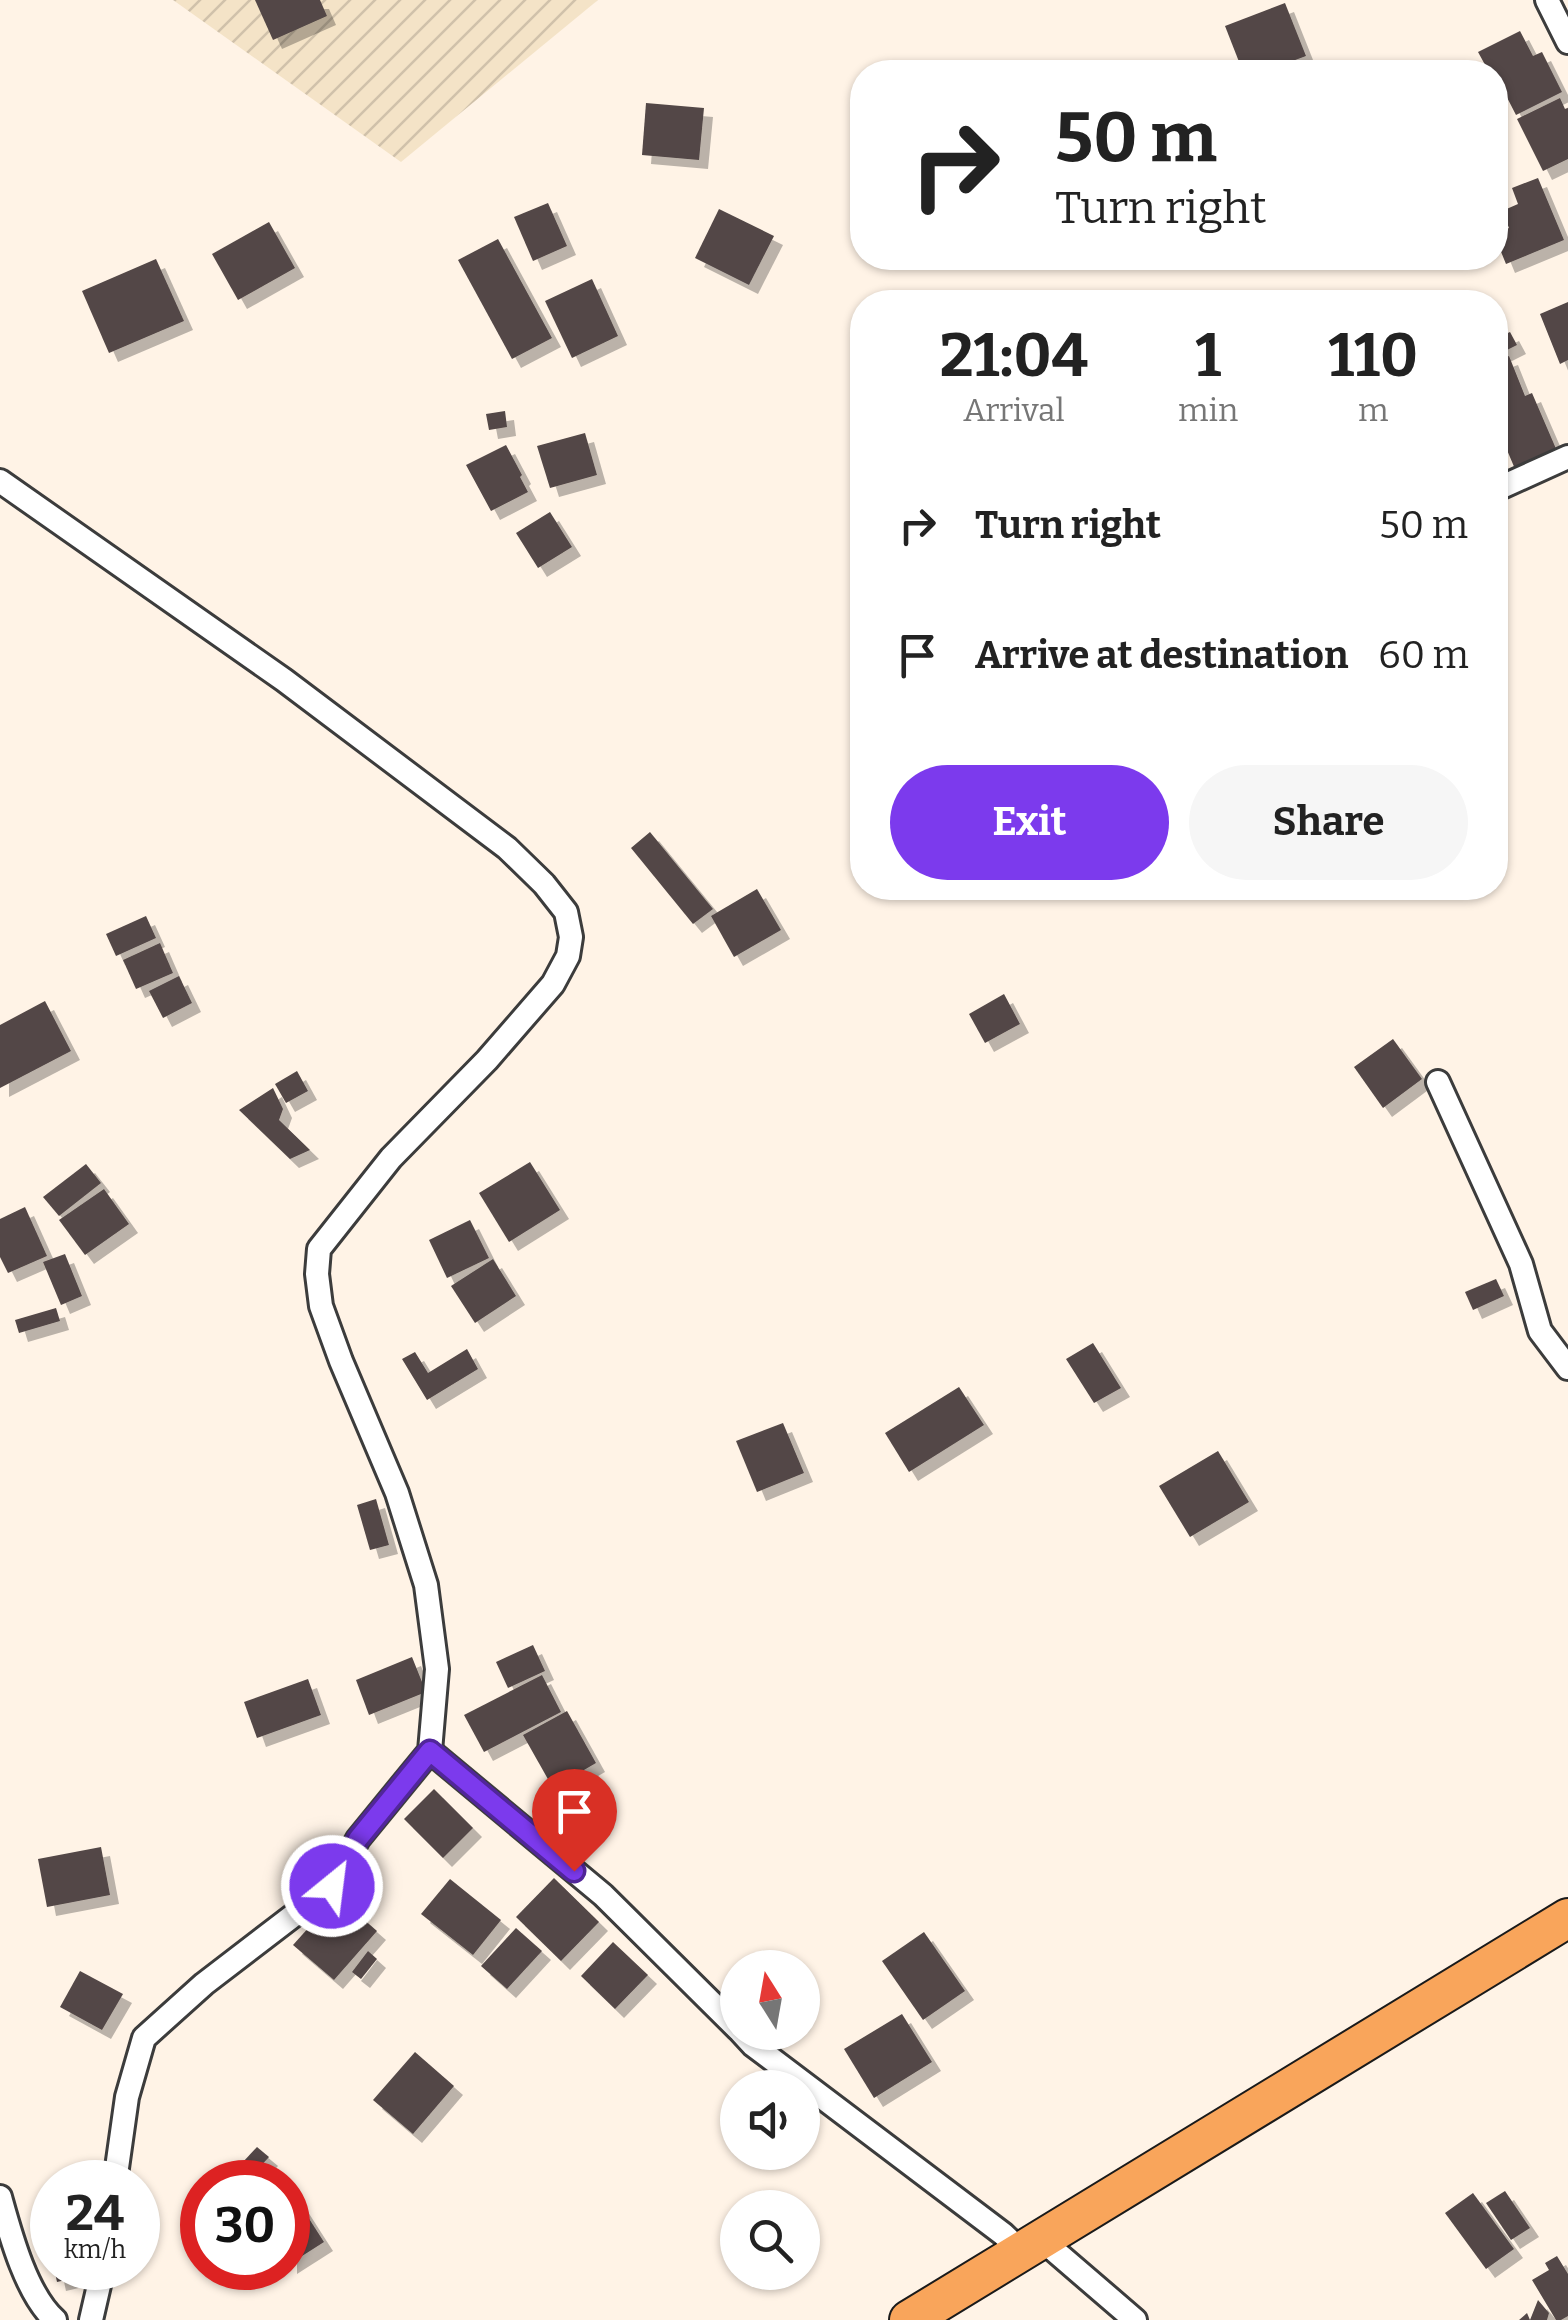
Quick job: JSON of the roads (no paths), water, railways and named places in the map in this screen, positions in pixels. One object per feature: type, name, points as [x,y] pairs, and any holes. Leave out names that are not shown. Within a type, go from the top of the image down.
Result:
[{"type":"main road","points":[[908,2320],[1568,1918]]},
{"type":"street","points":[[1547,0],[1568,42]]},
{"type":"street","points":[[1508,484],[1568,457]]},
{"type":"street","points":[[0,482],[284,680],[507,848],[566,912],[570,936],[568,956],[552,984],[487,1060],[391,1158],[319,1249],[316,1274],[321,1306],[397,1493],[426,1585],[436,1670],[430,1751],[358,1839],[332,1886],[204,1984],[144,2038],[127,2098],[118,2160]]},
{"type":"street","points":[[1438,1082],[1520,1264],[1540,1331],[1568,1368]]},
{"type":"street","points":[[430,1751],[602,1895],[720,2012]]},
{"type":"street","points":[[760,2050],[1003,2234],[1032,2245],[1135,2320]]},
{"type":"street","points":[[0,2197],[14,2251],[46,2312],[55,2320]]},
{"type":"street","points":[[90,2320],[98,2290]]}]
